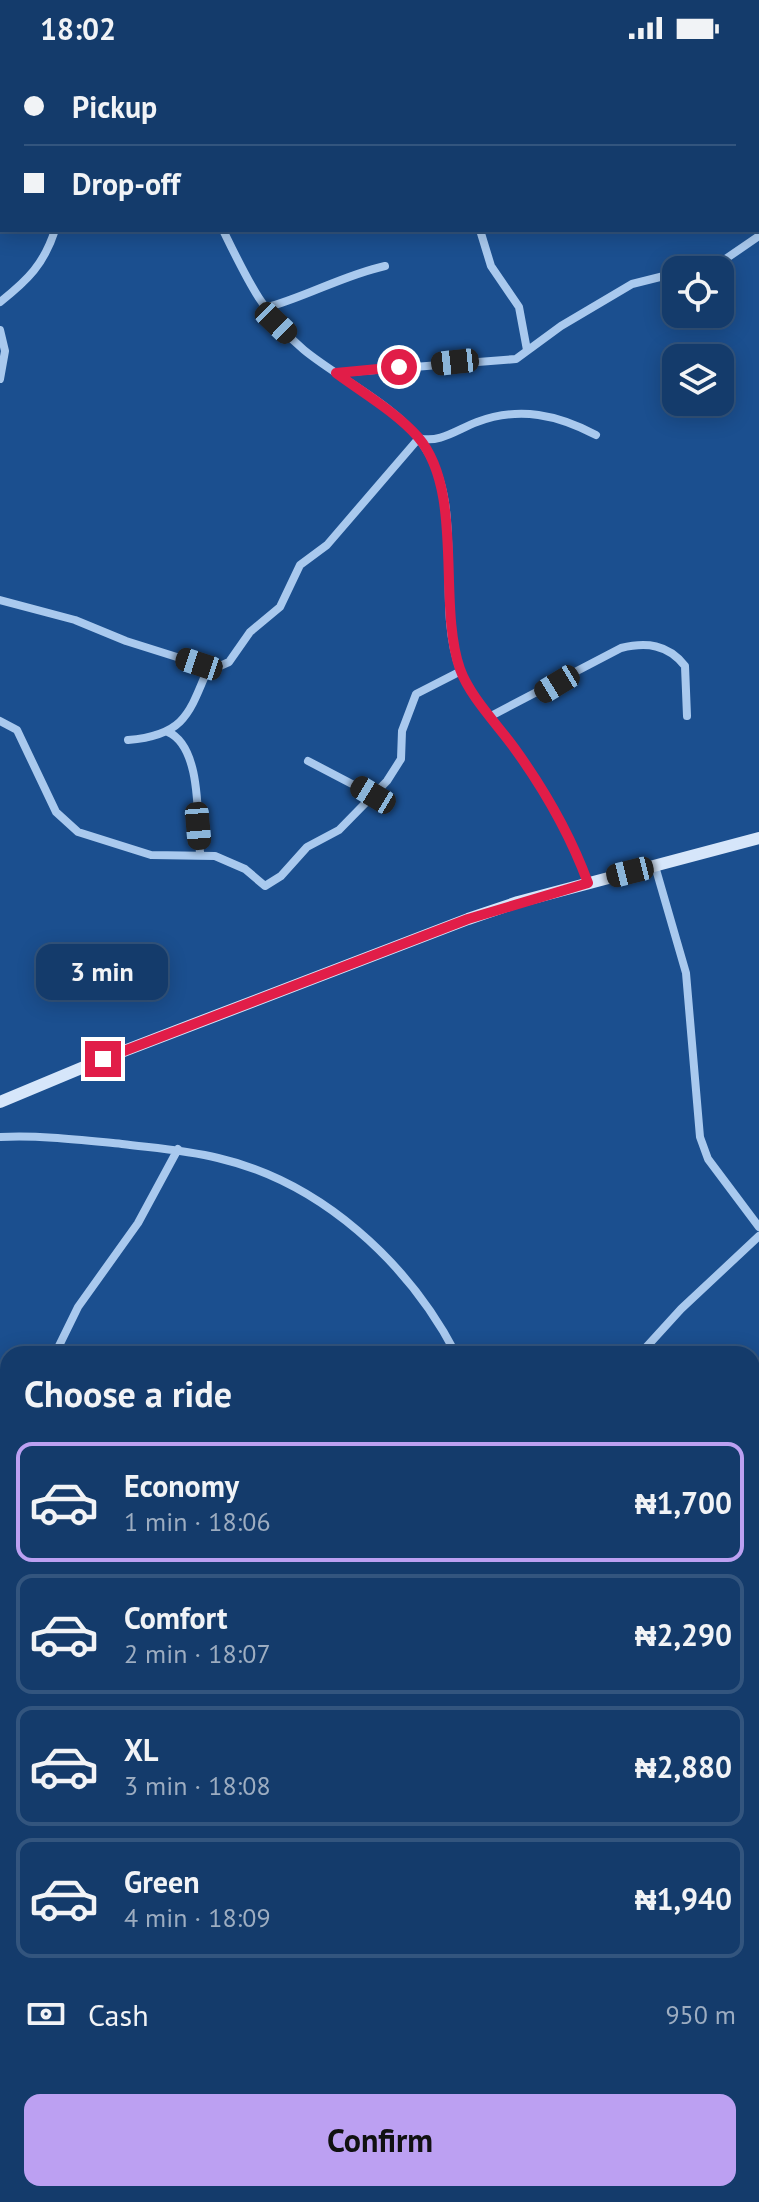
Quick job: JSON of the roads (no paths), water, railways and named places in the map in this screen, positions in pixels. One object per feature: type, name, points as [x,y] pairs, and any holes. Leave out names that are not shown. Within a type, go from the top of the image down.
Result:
[{"type":"main road","points":[[0,1102],[103,1059],[468,919],[588,883],[759,838]]},
{"type":"street","points":[[0,302],[19,289],[40,266],[54,232]]},
{"type":"street","points":[[224,232],[265,308],[303,349],[419,438],[427,452],[446,511],[449,600],[461,671],[557,812],[588,883]]},
{"type":"street","points":[[481,232],[491,266],[519,307],[527,350]]},
{"type":"street","points":[[730,256],[759,236]]},
{"type":"street","points":[[265,308],[330,287],[363,271],[385,266]]},
{"type":"street","points":[[336,373],[516,359],[632,284],[662,276]]},
{"type":"street","points":[[0,330],[5,360],[0,379]]},
{"type":"street","points":[[419,438],[430,440],[481,420],[521,413],[556,416],[596,435]]},
{"type":"street","points":[[0,600],[75,620],[126,641],[209,666],[229,662],[250,632],[280,607],[300,565],[327,545],[419,438]]},
{"type":"street","points":[[491,716],[621,648],[641,643],[668,651],[685,666],[687,716]]},
{"type":"street","points":[[128,740],[168,732],[181,723],[192,707],[209,666]]},
{"type":"street","points":[[0,721],[17,730],[56,812],[78,832],[151,855],[200,853],[226,859],[265,886],[272,884],[307,847],[339,830],[373,795],[401,759],[402,731],[416,694],[461,671]]},
{"type":"street","points":[[168,732],[180,738],[191,757],[200,853]]},
{"type":"street","points":[[308,761],[373,795]]},
{"type":"street","points":[[655,866],[686,973],[700,1137],[708,1159],[759,1227]]},
{"type":"street","points":[[0,1137],[69,1138],[178,1149],[222,1159],[291,1184],[330,1207],[395,1268],[441,1324],[452,1346]]},
{"type":"street","points":[[59,1346],[78,1307],[138,1223],[178,1149]]},
{"type":"street","points":[[647,1346],[681,1309],[759,1236]]}]
